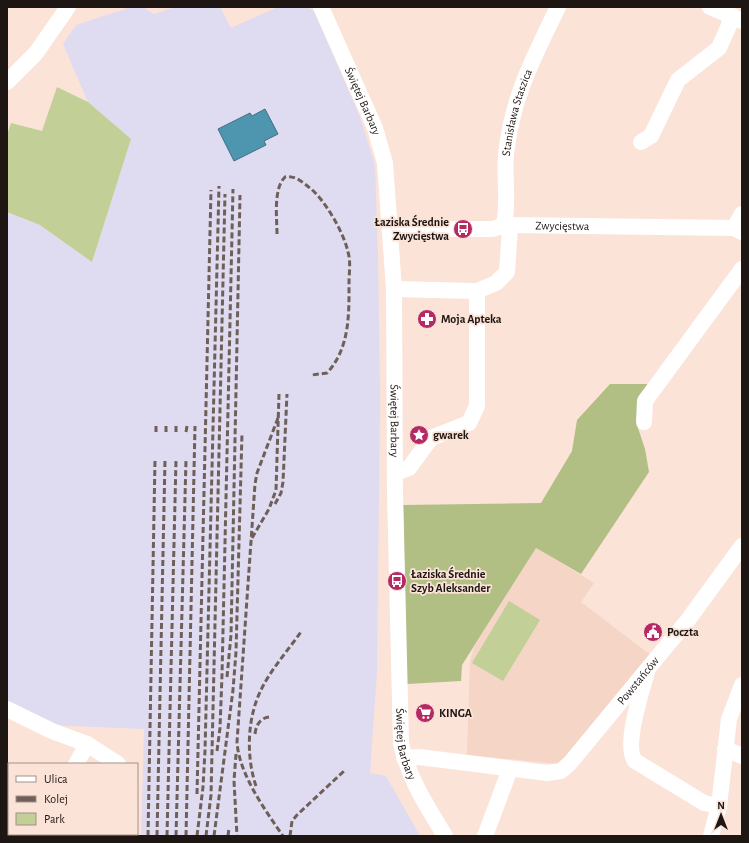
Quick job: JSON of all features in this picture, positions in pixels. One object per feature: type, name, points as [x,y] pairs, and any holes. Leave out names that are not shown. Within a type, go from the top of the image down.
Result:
[{"type":"street","points":[[7,82],[36,52],[68,7]]},
{"type":"street","name":"Świętej Barbary","points":[[321,7],[375,128],[385,163],[391,229],[394,289],[395,473],[400,734],[404,758],[416,790],[445,836]]},
{"type":"street","name":"Stanisława Staszica","points":[[478,291],[496,283],[507,272],[506,156],[511,117],[524,77],[558,7]]},
{"type":"street","points":[[641,142],[651,136],[678,80],[719,48],[737,19],[710,7]]},
{"type":"street","name":"Zwycięstwa","points":[[391,229],[493,229],[507,226],[738,230],[742,214]]},
{"type":"street","points":[[644,422],[645,401],[742,269]]},
{"type":"street","points":[[394,289],[478,291],[477,406],[469,423],[431,438],[409,468],[395,473]]},
{"type":"street","name":"Powstańców","points":[[404,758],[419,757],[547,773],[561,771],[570,763],[688,620],[742,546]]},
{"type":"street","points":[[648,669],[632,734],[632,757],[711,804]]},
{"type":"street","points":[[711,836],[711,804],[725,749],[729,719],[742,685]]},
{"type":"street","points":[[7,710],[52,731],[87,744],[116,763]]},
{"type":"street","points":[[77,763],[87,744]]},
{"type":"street","points":[[725,749],[742,756]]},
{"type":"street","points":[[485,836],[510,769]]},
{"type":"shaded area","points":[[131,7],[143,7],[154,14],[175,7],[220,7],[231,28],[278,7],[306,7],[314,11],[360,117],[375,165],[378,256],[380,397],[377,672],[370,773],[386,776],[420,836],[141,836],[144,729],[47,725],[7,703],[7,212],[40,225],[92,262],[131,139],[88,102],[63,44],[76,25]]},
{"type":"shaded area","points":[[536,548],[594,583],[581,602],[652,656],[560,764],[467,755],[470,662],[474,647]]},
{"type":"green space","points":[[57,87],[88,102],[131,139],[92,262],[40,225],[7,212],[7,135],[11,123],[42,131]]},
{"type":"green space","points":[[610,384],[652,384],[637,425],[645,449],[649,472],[581,574],[536,548],[462,665],[461,681],[407,684],[403,505],[541,503],[572,451],[577,420]]},
{"type":"green space","points":[[509,601],[540,620],[503,681],[472,663]]},
{"type":"water","points":[[265,109],[278,134],[264,141],[266,145],[234,161],[218,129],[250,113],[252,116]]},
{"type":"railway","points":[[277,234],[277,196],[281,182],[285,177],[292,177],[310,188],[322,200],[338,227],[346,244],[349,256],[349,307],[347,330],[344,342],[335,363],[327,373],[312,375]]},
{"type":"railway","points":[[197,836],[203,787],[205,751],[219,186]]},
{"type":"railway","points":[[217,751],[220,728],[222,675],[233,189]]},
{"type":"railway","points":[[197,794],[211,190]]},
{"type":"railway","points":[[206,836],[211,795],[225,194]]},
{"type":"railway","points":[[227,677],[231,635],[240,195]]},
{"type":"railway","points":[[252,538],[269,509],[276,490],[279,394]]},
{"type":"railway","points":[[275,504],[281,493],[283,482],[287,394]]},
{"type":"railway","points":[[278,418],[257,473],[255,484],[237,742],[242,767],[261,803],[283,836]]},
{"type":"railway","points":[[156,426],[156,432]]},
{"type":"railway","points":[[166,426],[166,432]]},
{"type":"railway","points":[[176,426],[176,432]]},
{"type":"railway","points":[[186,432],[187,426]]},
{"type":"railway","points":[[186,836],[195,426]]},
{"type":"railway","points":[[214,836],[233,690],[236,652],[242,433]]},
{"type":"railway","points":[[148,836],[155,460]]},
{"type":"railway","points":[[157,836],[165,460]]},
{"type":"railway","points":[[167,836],[176,460]]},
{"type":"railway","points":[[176,836],[186,460]]},
{"type":"railway","points":[[256,786],[249,750],[251,725],[256,701],[274,668],[301,632]]},
{"type":"railway","points":[[255,734],[260,722],[264,718],[271,717]]},
{"type":"railway","points":[[236,754],[234,781],[237,836]]},
{"type":"railway","points":[[290,836],[292,821],[344,771]]},
{"type":"railway","points":[[228,836],[229,828]]},
{"type":"place","name":"Łaziska Średnie Zwycięstwa","points":[[463,229]]},
{"type":"place","name":"Moja Apteka","points":[[427,319]]},
{"type":"place","name":"gwarek","points":[[419,435]]},
{"type":"place","name":"Łaziska Średnie Szyb Aleksander","points":[[397,581]]},
{"type":"place","name":"Poczta","points":[[653,632]]},
{"type":"place","name":"KINGA","points":[[425,713]]}]
